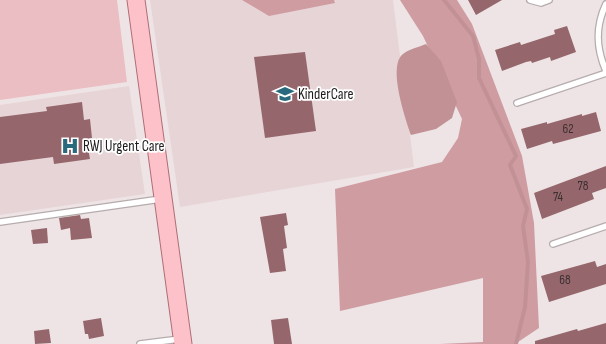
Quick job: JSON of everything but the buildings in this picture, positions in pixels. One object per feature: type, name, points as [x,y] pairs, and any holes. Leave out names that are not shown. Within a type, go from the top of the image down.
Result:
[{"type":"main road","points":[[136,0],[183,341]]},
{"type":"lane","points":[[530,0],[541,3],[549,0]]},
{"type":"lane","points":[[517,103],[606,72],[598,50],[597,34],[601,15],[606,3],[603,0]]},
{"type":"lane","points":[[0,222],[164,199]]},
{"type":"lane","points":[[553,244],[606,226]]},
{"type":"lane","points":[[140,344],[183,341]]},
{"type":"shaded area","points":[[0,0],[117,0],[127,82],[0,100]]},
{"type":"shaded area","points":[[150,0],[393,0],[414,167],[180,207]]},
{"type":"shaded area","points":[[242,0],[334,0],[335,3],[269,16]]},
{"type":"shaded area","points":[[400,0],[457,0],[472,24],[522,156],[534,223],[539,328],[515,344],[440,344],[483,342],[483,278],[340,311],[335,189],[442,162],[458,138],[462,119],[423,36]]},
{"type":"shaded area","points":[[426,44],[441,61],[457,102],[452,118],[436,129],[411,135],[399,93],[397,70],[399,60],[405,52]]},
{"type":"shaded area","points":[[129,86],[145,194],[0,215],[0,105]]},
{"type":"waterway","points":[[444,0],[473,36],[479,59],[479,78],[516,156],[510,165],[527,209],[523,226],[528,262],[525,307],[516,344]]},
{"type":"place","name":"KinderCare","points":[[285,94]]},
{"type":"place","name":"RWJ Urgent Care","points":[[70,146]]}]
